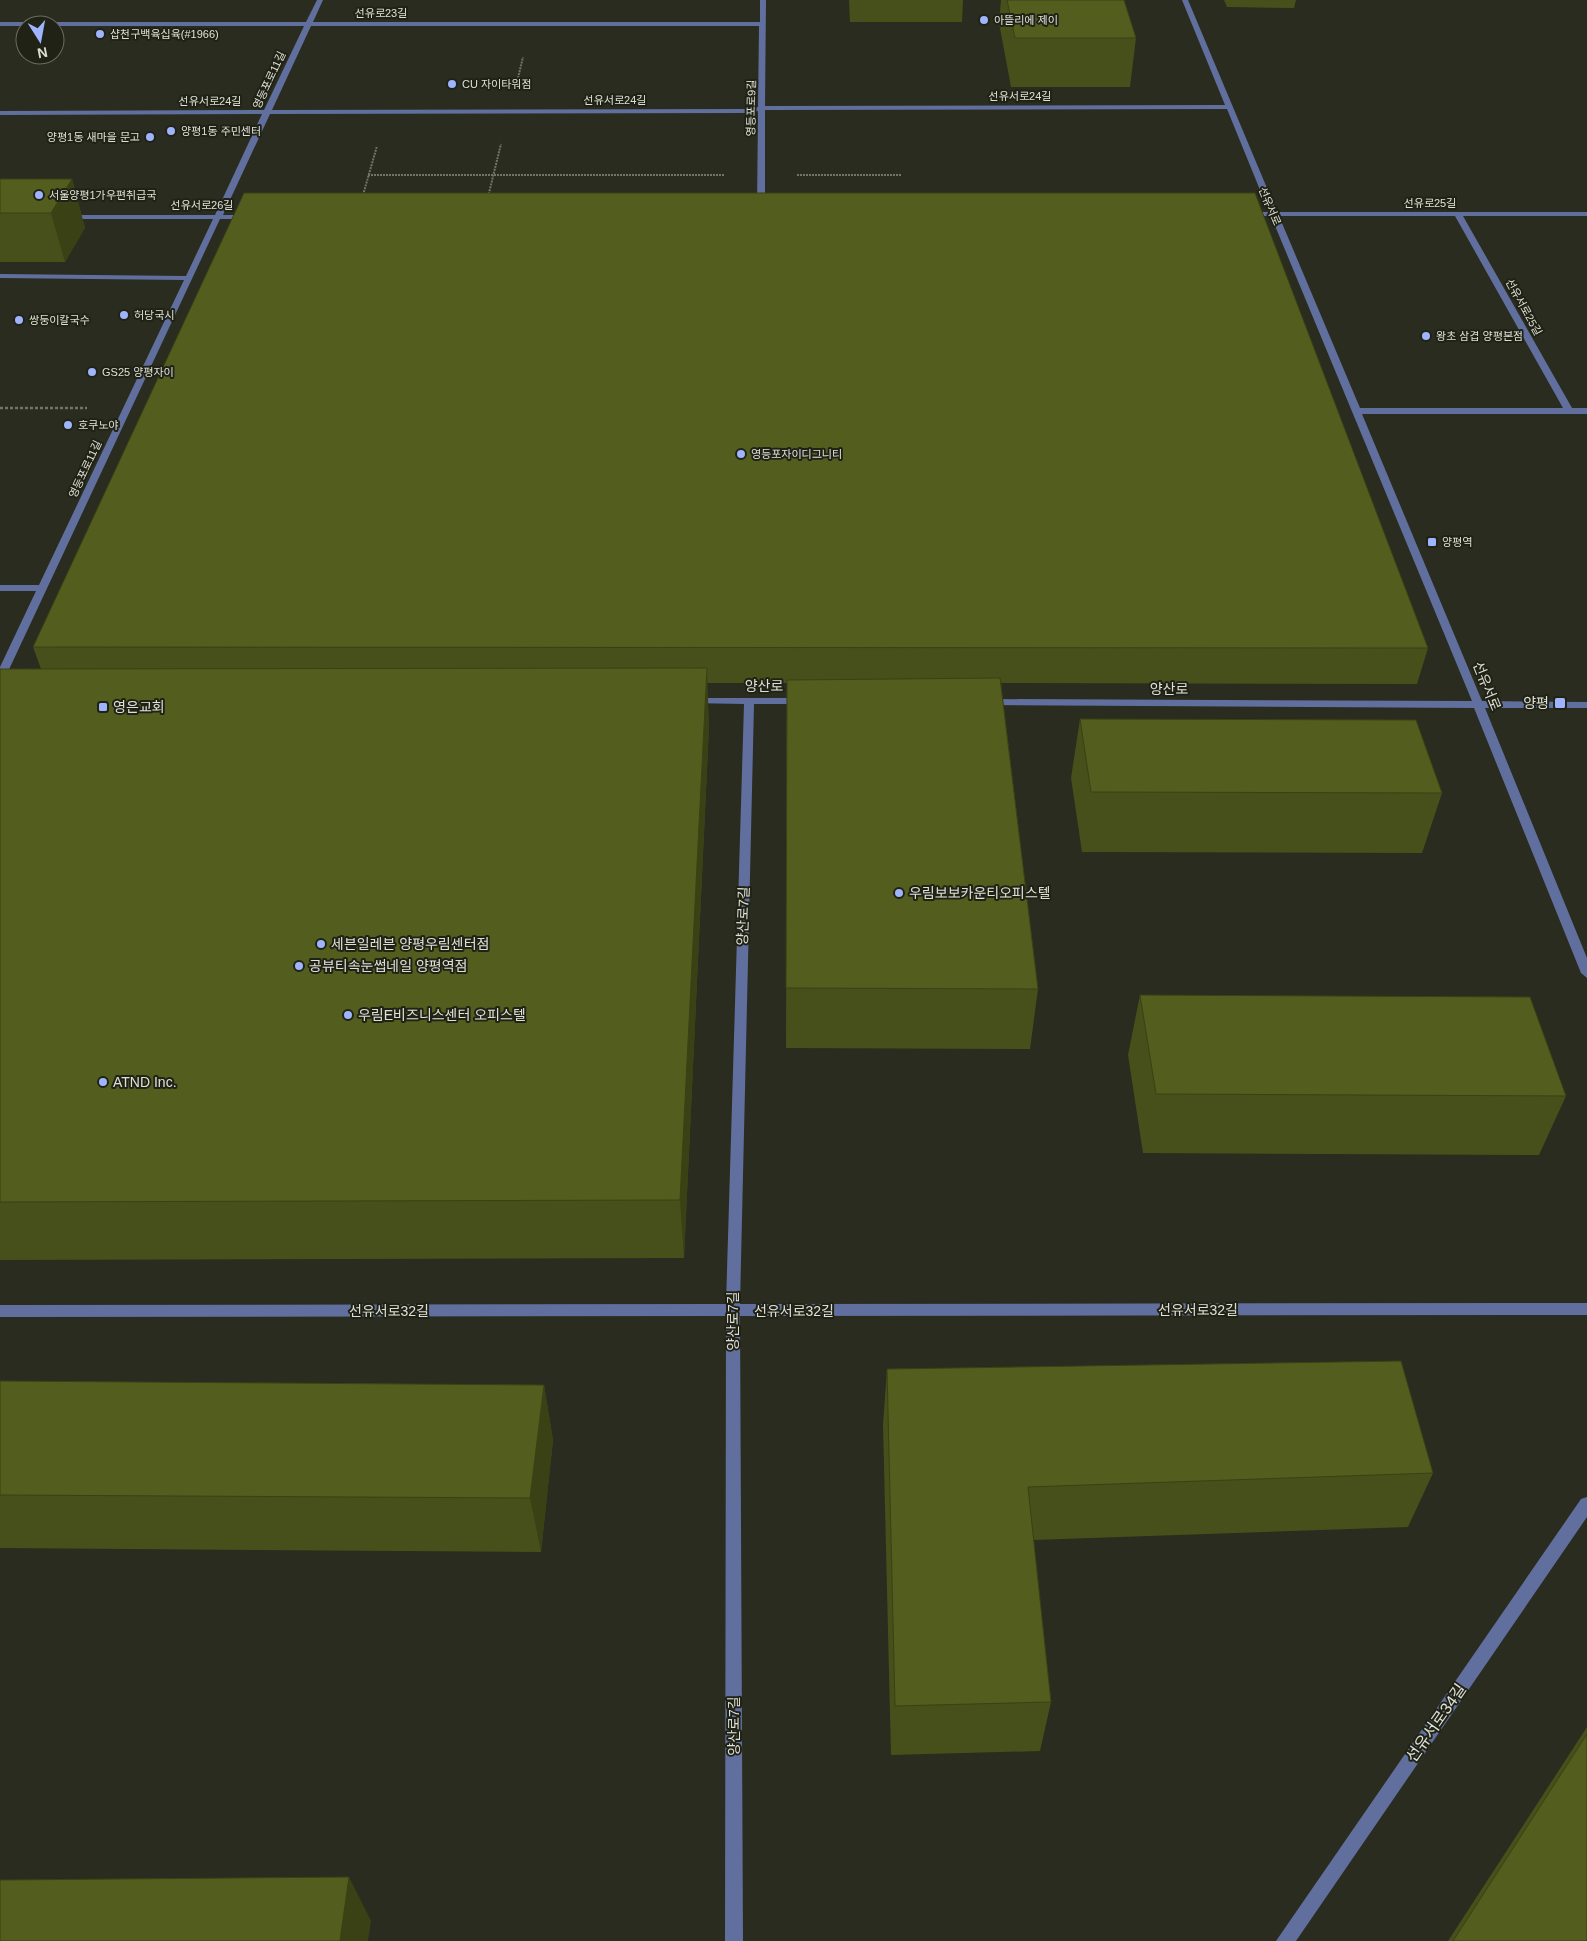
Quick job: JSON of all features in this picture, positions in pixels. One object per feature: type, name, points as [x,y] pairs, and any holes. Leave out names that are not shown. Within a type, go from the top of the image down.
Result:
[{"type":"street","name":"영등포로11길","points":[[0,678],[320,0]]},
{"type":"street","name":"영등포로9길","points":[[763,0],[761,175],[756,216],[770,216]]},
{"type":"street","name":"선유서로","points":[[1185,0],[1479,706],[1587,974]]},
{"type":"street","name":"선유로23길","points":[[0,24],[763,24]]},
{"type":"street","name":"선유서로24길","points":[[0,113],[748,111],[762,108],[1230,107]]},
{"type":"street","points":[[1234,214],[1274,214]]},
{"type":"street","name":"선유로25길","points":[[1274,214],[1587,214]]},
{"type":"street","name":"선유서로25길","points":[[1458,214],[1569,411]]},
{"type":"street","name":"선유서로26길","points":[[59,217],[258,217]]},
{"type":"street","points":[[0,276],[188,278]]},
{"type":"street","points":[[1356,411],[1587,411]]},
{"type":"street","points":[[0,588],[42,588]]},
{"type":"street","name":"양산로","points":[[680,701],[809,701]]},
{"type":"street","name":"양산로7길","points":[[734,1941],[733,1311],[749,701]]},
{"type":"street","name":"양산로","points":[[979,702],[1479,706],[1587,705]]},
{"type":"street","name":"선유서로32길","points":[[0,1311],[1587,1309]]},
{"type":"street","name":"선유서로34길","points":[[1285,1941],[1587,1504]]},
{"type":"path","points":[[361,200],[377,146]]},
{"type":"path","points":[[368,175],[901,175]]},
{"type":"path","points":[[0,408],[128,408]]},
{"type":"building","points":[[1007,0],[1124,0],[1136,38],[1015,38]]},
{"type":"building","points":[[0,179],[72,179],[51,213],[0,213]]},
{"type":"building","name":"영등포자이디그니티","points":[[244,193],[1255,193],[1428,648],[33,647]]},
{"type":"building","name":"우림E비즈니스센터 오피스텔","points":[[707,668],[680,1200],[0,1202],[0,669]]},
{"type":"building","name":"우림보보카운티오피스텔","points":[[1000,678],[1038,989],[786,988],[787,680]]},
{"type":"building","points":[[1080,719],[1416,720],[1442,793],[1091,792]]},
{"type":"building","points":[[1140,995],[1530,997],[1566,1096],[1156,1094]]},
{"type":"building","points":[[1401,1361],[1433,1473],[1028,1487],[1051,1702],[895,1706],[887,1369]]},
{"type":"building","points":[[0,1381],[544,1385],[530,1498],[0,1495]]},
{"type":"building","points":[[1587,1734],[1587,1941],[1453,1941]]},
{"type":"building","points":[[349,1877],[340,1941],[0,1941],[0,1880]]},
{"type":"place","name":"아뜰리에 제이","points":[[984,20]]},
{"type":"place","name":"샵천구백육십육(#1966)","points":[[100,34]]},
{"type":"place","name":"CU 자이타워점","points":[[452,84]]},
{"type":"place","name":"양평1동 주민센터","points":[[171,131]]},
{"type":"place","name":"양평1동 새마을 문고","points":[[150,137]]},
{"type":"place","name":"서울양평1가우편취급국","points":[[39,195]]},
{"type":"place","name":"허당국시","points":[[124,315]]},
{"type":"place","name":"쌍둥이칼국수","points":[[19,320]]},
{"type":"place","name":"왕초 삼겹 양평본점","points":[[1426,336]]},
{"type":"place","name":"GS25 양평자이","points":[[92,372]]},
{"type":"place","name":"호쿠노야","points":[[68,425]]},
{"type":"place","name":"영등포자이디그니티","points":[[741,454]]},
{"type":"place","name":"양평역","points":[[1432,542]]},
{"type":"place","name":"양평","points":[[1560,703]]},
{"type":"place","name":"영은교회","points":[[103,707]]},
{"type":"place","name":"우림보보카운티오피스텔","points":[[899,893]]},
{"type":"place","name":"세븐일레븐 양평우림센터점","points":[[321,944]]},
{"type":"place","name":"공뷰티속눈썹네일 양평역점","points":[[299,966]]},
{"type":"place","name":"우림E비즈니스센터 오피스텔","points":[[348,1015]]},
{"type":"place","name":"ATND Inc.","points":[[103,1082]]}]
